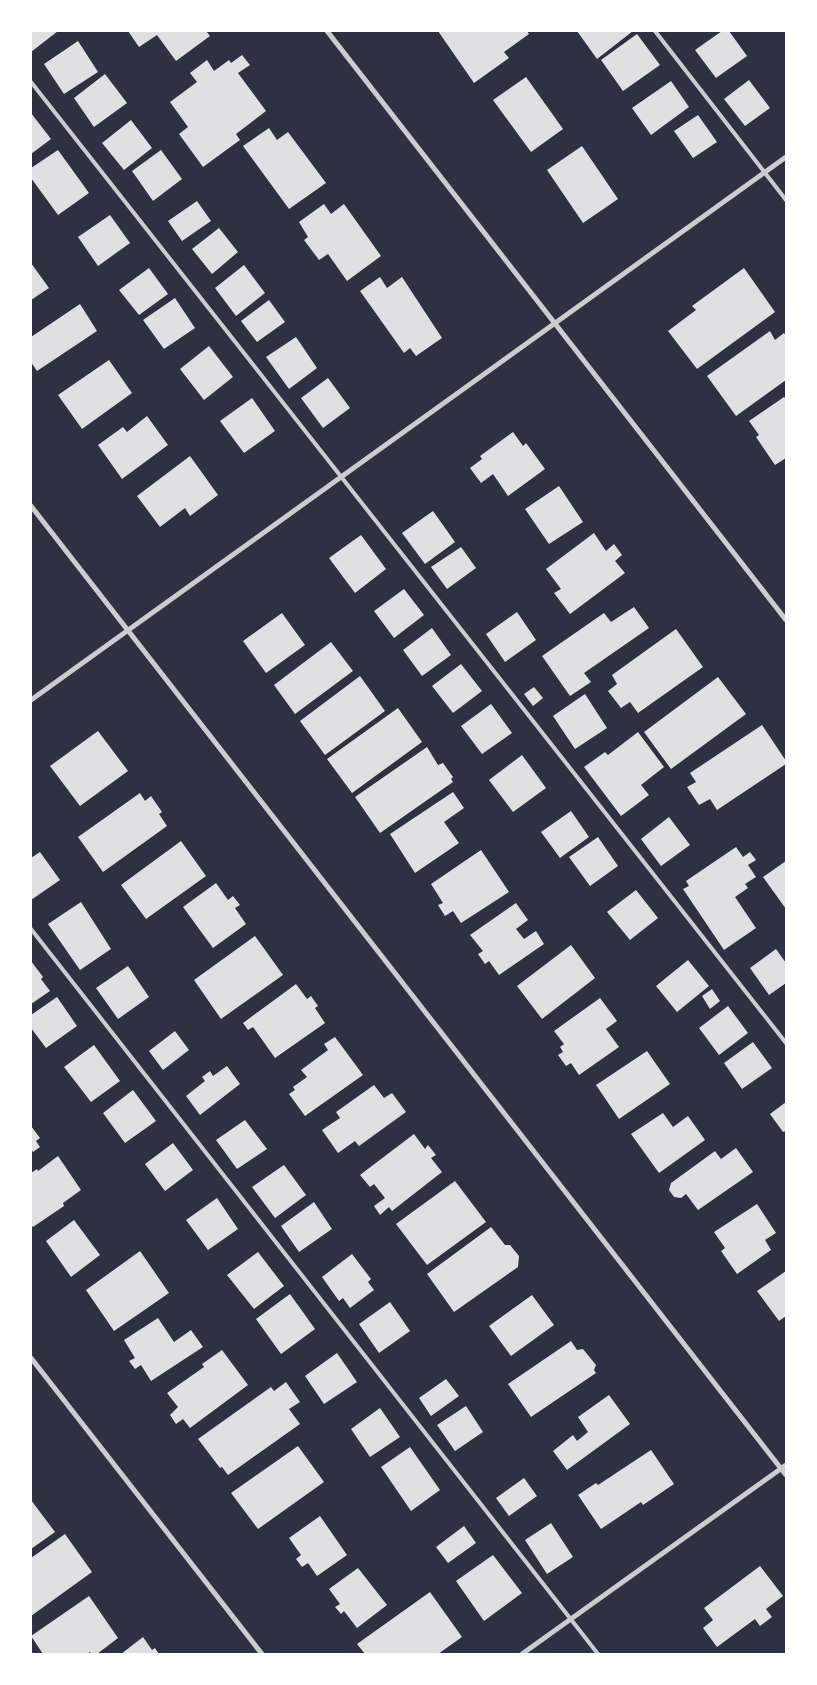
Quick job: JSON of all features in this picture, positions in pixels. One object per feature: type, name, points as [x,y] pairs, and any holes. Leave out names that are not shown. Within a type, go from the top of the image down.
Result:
[{"type":"street","points":[[327,31],[786,620]]},
{"type":"street","points":[[31,700],[786,157]]},
{"type":"street","points":[[31,506],[783,1467],[786,1475]]},
{"type":"street","points":[[31,1358],[262,1654]]},
{"type":"street","points":[[522,1654],[783,1467]]},
{"type":"lane","points":[[655,31],[786,200]]},
{"type":"lane","points":[[31,82],[786,1043]]},
{"type":"lane","points":[[31,929],[598,1654]]},
{"type":"building","points":[[31,31],[58,31],[31,52]]},
{"type":"building","points":[[128,31],[206,31],[210,36],[176,61],[157,35],[139,47]]},
{"type":"building","points":[[438,31],[527,31],[529,34],[504,52],[509,58],[474,83]]},
{"type":"building","points":[[577,31],[633,31],[597,59]]},
{"type":"building","points":[[722,31],[729,31],[747,56],[716,78],[695,50]]},
{"type":"building","points":[[637,34],[660,65],[623,91],[601,60]]},
{"type":"building","points":[[78,41],[98,72],[64,94],[44,64]]},
{"type":"building","points":[[242,55],[250,65],[238,73],[266,111],[236,134],[240,140],[203,167],[179,134],[188,127],[170,102],[197,82],[190,73],[207,60],[214,71],[229,60],[231,63]]},
{"type":"building","points":[[105,74],[127,103],[94,127],[74,98]]},
{"type":"building","points":[[526,77],[563,129],[531,152],[493,100]]},
{"type":"building","points":[[749,80],[770,108],[745,126],[724,99]]},
{"type":"building","points":[[671,81],[689,107],[651,135],[632,108]]},
{"type":"building","points":[[31,113],[51,139],[31,154]]},
{"type":"building","points":[[698,115],[717,142],[693,158],[674,131]]},
{"type":"building","points":[[131,120],[152,148],[124,170],[102,143]]},
{"type":"building","points":[[269,128],[277,140],[288,132],[326,183],[289,209],[243,146]]},
{"type":"building","points":[[582,146],[618,199],[583,223],[547,170]]},
{"type":"building","points":[[58,150],[89,193],[58,215],[31,178],[31,168]]},
{"type":"building","points":[[161,150],[182,179],[153,201],[132,171]]},
{"type":"building","points":[[197,201],[211,221],[182,241],[168,221]]},
{"type":"building","points":[[324,204],[331,214],[344,204],[381,256],[347,281],[328,254],[319,260],[304,240],[308,237],[299,222]]},
{"type":"building","points":[[110,215],[130,243],[98,266],[78,237]]},
{"type":"building","points":[[219,228],[238,252],[212,274],[192,249]]},
{"type":"building","points":[[31,263],[49,288],[31,300]]},
{"type":"building","points":[[244,265],[265,293],[236,316],[215,288]]},
{"type":"building","points":[[149,268],[168,294],[139,315],[119,290]]},
{"type":"building","points":[[744,268],[775,312],[697,369],[668,331],[696,310],[692,306]]},
{"type":"building","points":[[380,277],[387,288],[402,277],[442,338],[416,356],[410,348],[404,353],[360,291]]},
{"type":"building","points":[[175,298],[195,328],[164,349],[143,320]]},
{"type":"building","points":[[269,300],[285,322],[257,342],[241,321]]},
{"type":"building","points":[[80,304],[97,331],[37,371],[31,362],[31,337]]},
{"type":"building","points":[[770,331],[775,340],[784,333],[786,336],[786,380],[736,416],[707,376]]},
{"type":"building","points":[[296,337],[317,368],[289,389],[266,357]]},
{"type":"building","points":[[209,346],[233,377],[204,400],[180,369]]},
{"type":"building","points":[[109,360],[132,393],[82,429],[58,395]]},
{"type":"building","points":[[328,378],[350,408],[323,428],[301,398]]},
{"type":"building","points":[[784,397],[786,399],[786,458],[775,465],[756,437],[759,435],[749,421]]},
{"type":"building","points":[[252,398],[275,431],[244,453],[220,421]]},
{"type":"building","points":[[147,416],[168,445],[122,479],[98,445],[123,427],[127,432]]},
{"type":"building","points":[[513,432],[523,446],[526,443],[545,469],[508,496],[493,474],[481,483],[470,468],[482,459],[480,456]]},
{"type":"building","points":[[190,456],[218,495],[190,516],[185,508],[160,527],[137,496]]},
{"type":"building","points":[[559,486],[583,522],[549,544],[525,509]]},
{"type":"building","points":[[433,511],[455,542],[425,564],[402,533]]},
{"type":"building","points":[[594,533],[606,551],[614,544],[622,555],[615,561],[625,573],[570,614],[554,593],[561,589],[546,569]]},
{"type":"building","points":[[361,535],[386,569],[355,593],[329,558]]},
{"type":"building","points":[[461,547],[476,568],[447,589],[431,567]]},
{"type":"building","points":[[404,589],[424,615],[394,638],[374,611]]},
{"type":"building","points":[[634,607],[649,628],[584,673],[591,682],[570,696],[542,656],[604,613],[611,622]]},
{"type":"building","points":[[517,612],[536,640],[505,662],[486,634]]},
{"type":"building","points":[[282,613],[305,645],[266,673],[243,641]]},
{"type":"building","points":[[432,628],[451,655],[422,676],[403,650]]},
{"type":"building","points":[[676,629],[703,667],[638,713],[630,702],[621,708],[608,691],[617,684],[612,675]]},
{"type":"building","points":[[331,642],[353,671],[295,714],[274,685]]},
{"type":"building","points":[[461,664],[482,691],[453,713],[432,686]]},
{"type":"building","points":[[360,676],[385,711],[325,755],[300,721]]},
{"type":"building","points":[[718,677],[746,714],[671,769],[644,732]]},
{"type":"building","points":[[534,687],[543,698],[533,706],[524,694]]},
{"type":"building","points":[[585,694],[607,728],[575,749],[553,716]]},
{"type":"building","points":[[491,704],[512,733],[482,754],[461,726]]},
{"type":"building","points":[[398,708],[422,742],[352,793],[327,759]]},
{"type":"building","points":[[762,725],[786,761],[786,764],[717,810],[710,799],[699,805],[687,787],[696,782],[690,773]]},
{"type":"building","points":[[98,731],[128,771],[80,806],[50,766]]},
{"type":"building","points":[[638,732],[664,767],[641,785],[649,795],[621,816],[584,767],[605,752],[608,755]]},
{"type":"building","points":[[427,747],[438,765],[443,763],[453,777],[451,779],[453,782],[380,833],[355,797]]},
{"type":"building","points":[[522,755],[546,788],[513,812],[489,780]]},
{"type":"building","points":[[453,792],[464,808],[444,822],[459,843],[415,873],[390,834]]},
{"type":"building","points":[[140,793],[145,801],[151,796],[162,812],[159,814],[167,826],[103,872],[78,837]]},
{"type":"building","points":[[571,811],[589,837],[560,858],[541,832]]},
{"type":"building","points":[[669,817],[690,845],[661,866],[641,839]]},
{"type":"building","points":[[598,837],[618,866],[590,886],[569,857]]},
{"type":"building","points":[[181,841],[206,876],[146,919],[121,885]]},
{"type":"building","points":[[736,847],[743,857],[750,852],[756,860],[748,865],[756,877],[745,884],[748,888],[735,897],[756,928],[724,950],[683,889],[689,886],[686,881]]},
{"type":"building","points":[[481,850],[509,892],[461,923],[453,911],[445,916],[438,905],[443,903],[431,884]]},
{"type":"building","points":[[40,852],[60,880],[31,900],[31,858]]},
{"type":"building","points":[[786,861],[786,909],[763,877]]},
{"type":"building","points":[[216,883],[228,900],[233,896],[240,905],[235,908],[246,924],[213,948],[183,907]]},
{"type":"building","points":[[636,890],[658,918],[630,940],[607,912]]},
{"type":"building","points":[[81,902],[111,949],[80,970],[48,924]]},
{"type":"building","points":[[516,903],[528,920],[516,929],[524,939],[536,931],[544,944],[499,975],[489,961],[485,964],[478,954],[483,951],[470,935]]},
{"type":"building","points":[[255,936],[283,975],[221,1019],[194,980]]},
{"type":"building","points":[[571,945],[595,978],[542,1019],[517,986]]},
{"type":"building","points":[[776,949],[786,963],[786,983],[769,995],[750,968]]},
{"type":"building","points":[[688,960],[709,986],[677,1012],[656,986]]},
{"type":"building","points":[[31,961],[43,977],[41,979],[50,991],[31,1004]]},
{"type":"building","points":[[128,966],[149,997],[118,1019],[96,988]]},
{"type":"building","points":[[296,984],[307,999],[311,996],[318,1006],[315,1008],[325,1023],[275,1058],[253,1027],[248,1030],[243,1023]]},
{"type":"building","points":[[712,989],[720,1001],[710,1009],[702,996]]},
{"type":"building","points":[[57,997],[77,1026],[46,1048],[31,1028],[31,1015]]},
{"type":"building","points":[[600,998],[617,1021],[606,1029],[619,1047],[579,1075],[571,1063],[566,1066],[558,1055],[563,1052],[560,1047],[564,1044],[554,1031]]},
{"type":"building","points":[[728,1006],[748,1033],[719,1055],[699,1028]]},
{"type":"building","points":[[175,1031],[189,1050],[163,1070],[149,1051]]},
{"type":"building","points":[[335,1037],[363,1075],[305,1116],[289,1094],[295,1090],[293,1087],[307,1077],[301,1070],[328,1050],[324,1044]]},
{"type":"building","points":[[753,1042],[772,1068],[742,1089],[724,1063]]},
{"type":"building","points":[[94,1045],[120,1081],[91,1102],[64,1067]]},
{"type":"building","points":[[647,1051],[670,1084],[619,1119],[596,1085]]},
{"type":"building","points":[[227,1066],[240,1084],[200,1115],[186,1096],[205,1081],[202,1077],[210,1071],[213,1076]]},
{"type":"building","points":[[374,1085],[384,1098],[392,1093],[406,1112],[359,1146],[355,1141],[338,1153],[322,1130],[340,1118],[336,1112]]},
{"type":"building","points":[[133,1090],[156,1121],[125,1143],[103,1113]]},
{"type":"building","points":[[786,1102],[786,1131],[783,1132],[770,1114]]},
{"type":"building","points":[[663,1113],[673,1127],[688,1116],[705,1140],[659,1173],[631,1134]]},
{"type":"building","points":[[245,1120],[267,1149],[237,1169],[216,1140]]},
{"type":"building","points":[[31,1126],[40,1138],[36,1141],[40,1147],[33,1152],[31,1149]]},
{"type":"building","points":[[414,1134],[425,1149],[428,1145],[436,1155],[431,1158],[442,1172],[392,1211],[389,1207],[380,1215],[374,1206],[385,1198],[374,1184],[370,1187],[360,1175]]},
{"type":"building","points":[[173,1143],[193,1170],[165,1191],[145,1164]]},
{"type":"building","points":[[736,1148],[753,1172],[698,1210],[686,1194],[681,1198],[674,1197],[669,1190],[671,1183],[715,1151],[721,1159]]},
{"type":"building","points":[[58,1156],[81,1190],[63,1203],[64,1206],[33,1227],[31,1225],[31,1173],[37,1169],[38,1171]]},
{"type":"building","points":[[284,1165],[306,1195],[275,1218],[252,1187]]},
{"type":"building","points":[[455,1181],[486,1222],[427,1265],[396,1224]]},
{"type":"building","points":[[217,1198],[238,1229],[208,1250],[186,1220]]},
{"type":"building","points":[[314,1202],[332,1229],[299,1252],[281,1226]]},
{"type":"building","points":[[757,1204],[776,1233],[765,1240],[771,1250],[737,1274],[721,1251],[725,1248],[714,1232]]},
{"type":"building","points":[[74,1220],[100,1255],[71,1277],[46,1241]]},
{"type":"building","points":[[491,1227],[505,1245],[510,1245],[519,1256],[518,1267],[454,1312],[427,1274]]},
{"type":"building","points":[[140,1251],[169,1293],[114,1331],[86,1290]]},
{"type":"building","points":[[258,1252],[284,1286],[254,1309],[227,1275]]},
{"type":"building","points":[[352,1254],[371,1279],[368,1282],[374,1290],[350,1308],[343,1298],[339,1301],[322,1277]]},
{"type":"building","points":[[786,1271],[786,1316],[779,1321],[757,1291]]},
{"type":"building","points":[[290,1294],[315,1329],[281,1354],[256,1319]]},
{"type":"building","points":[[532,1295],[554,1325],[511,1356],[489,1326]]},
{"type":"building","points":[[390,1302],[410,1331],[379,1353],[359,1324]]},
{"type":"building","points":[[158,1318],[174,1342],[191,1330],[203,1347],[151,1381],[141,1365],[135,1369],[129,1361],[135,1358],[124,1340]]},
{"type":"building","points":[[571,1341],[577,1350],[583,1349],[596,1365],[594,1370],[596,1373],[531,1417],[508,1384]]},
{"type":"building","points":[[222,1350],[248,1385],[190,1428],[183,1419],[176,1424],[170,1415],[178,1407],[167,1393],[204,1367],[202,1364]]},
{"type":"building","points":[[337,1353],[357,1382],[324,1404],[305,1376]]},
{"type":"building","points":[[446,1379],[459,1396],[431,1416],[419,1398]]},
{"type":"building","points":[[286,1382],[300,1402],[289,1409],[300,1424],[228,1475],[222,1467],[220,1468],[198,1439],[271,1387],[274,1391]]},
{"type":"building","points":[[609,1395],[630,1424],[567,1470],[553,1451],[573,1435],[577,1441],[588,1432],[578,1417]]},
{"type":"building","points":[[466,1406],[483,1432],[455,1451],[437,1425]]},
{"type":"building","points":[[380,1408],[400,1437],[370,1457],[351,1429]]},
{"type":"building","points":[[298,1446],[324,1482],[258,1529],[231,1493]]},
{"type":"building","points":[[410,1447],[440,1490],[411,1511],[381,1467]]},
{"type":"building","points":[[651,1450],[674,1484],[643,1505],[641,1502],[601,1529],[578,1495],[596,1483],[598,1485]]},
{"type":"building","points":[[524,1478],[537,1496],[509,1516],[496,1498]]},
{"type":"building","points":[[31,1500],[55,1532],[31,1549]]},
{"type":"building","points":[[320,1516],[347,1555],[317,1576],[308,1563],[302,1567],[296,1559],[301,1555],[289,1538]]},
{"type":"building","points":[[551,1523],[573,1557],[547,1574],[525,1540]]},
{"type":"building","points":[[464,1526],[476,1543],[448,1563],[436,1547]]},
{"type":"building","points":[[65,1534],[92,1572],[31,1616],[31,1558]]},
{"type":"building","points":[[493,1555],[522,1593],[484,1621],[456,1581]]},
{"type":"building","points":[[760,1566],[783,1596],[766,1609],[772,1617],[760,1626],[755,1619],[717,1647],[703,1628],[713,1620],[704,1608]]},
{"type":"building","points":[[358,1568],[387,1605],[357,1628],[344,1611],[341,1614],[335,1607],[340,1604],[329,1589]]},
{"type":"building","points":[[430,1592],[462,1637],[438,1654],[365,1654],[357,1644]]},
{"type":"building","points":[[89,1596],[118,1638],[97,1654],[91,1654],[90,1652],[87,1654],[43,1654],[31,1636]]},
{"type":"building","points":[[143,1637],[152,1650],[155,1648],[159,1654],[121,1654]]}]
